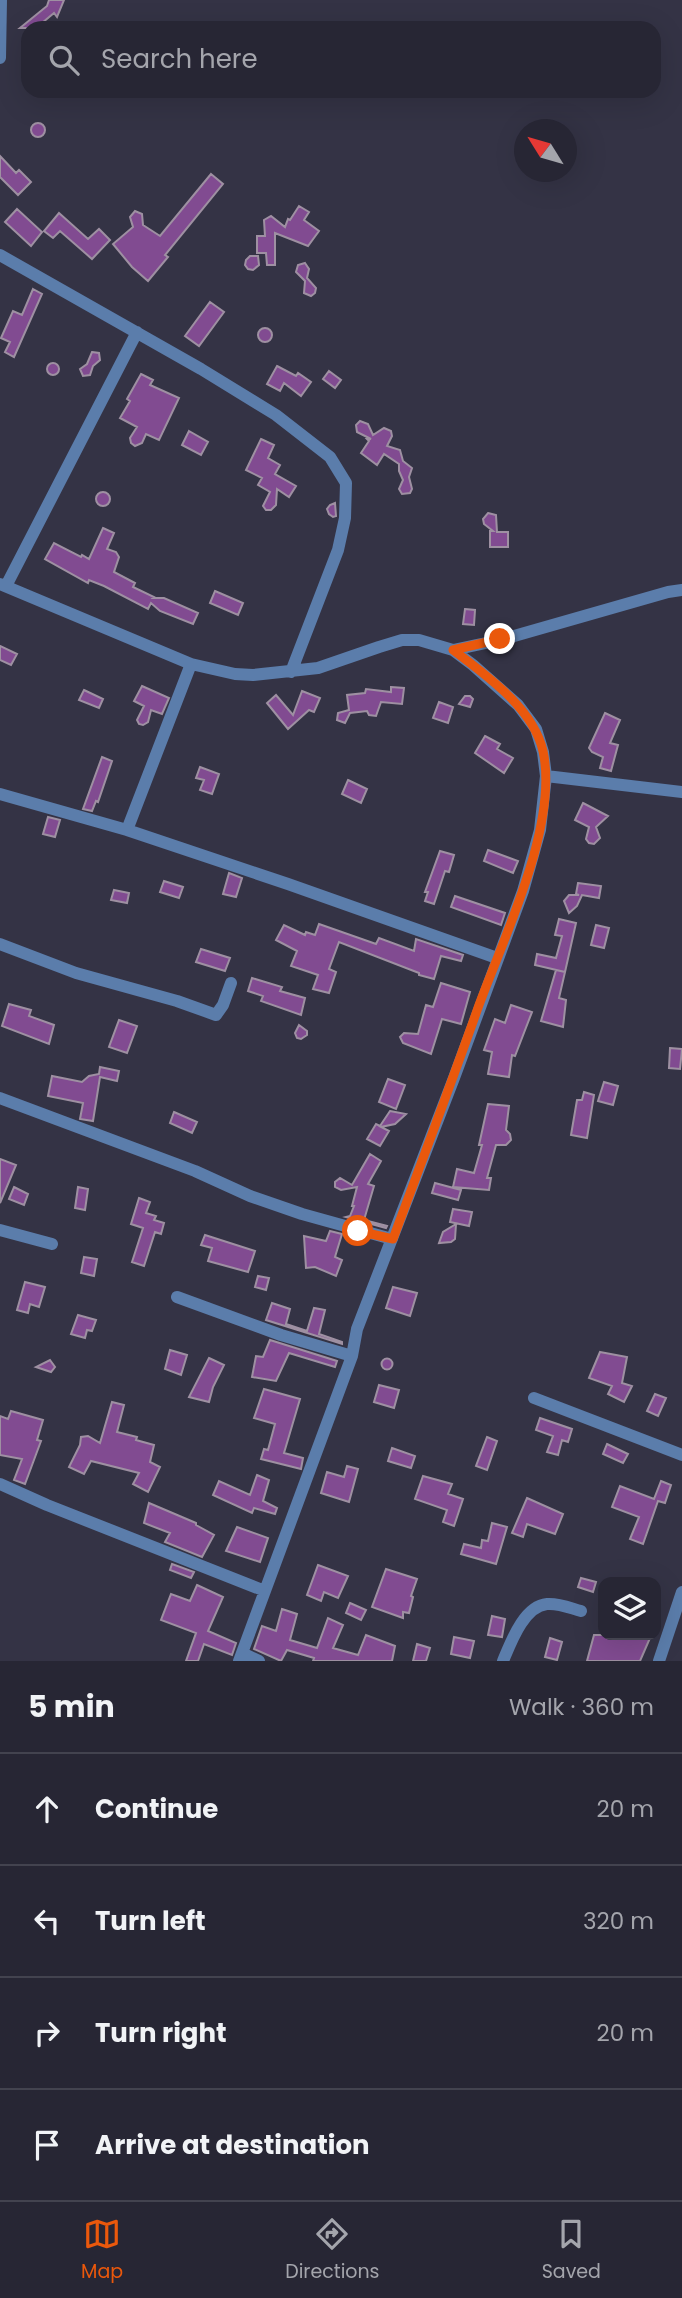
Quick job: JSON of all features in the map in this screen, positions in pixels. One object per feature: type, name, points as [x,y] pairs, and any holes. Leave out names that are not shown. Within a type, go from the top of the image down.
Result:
[{"type":"street","points":[[0,58],[1,0]]},
{"type":"street","points":[[0,255],[276,415],[330,457],[346,483],[345,518],[338,550],[291,672]]},
{"type":"street","points":[[137,332],[3,585],[191,664],[235,674],[318,668],[402,640],[419,640],[453,650],[517,705],[536,729],[546,776],[540,830],[523,891],[357,1329],[352,1356],[241,1657],[259,1661]]},
{"type":"street","points":[[453,650],[682,590]]},
{"type":"street","points":[[127,830],[191,664]]},
{"type":"street","points":[[546,776],[682,792]]},
{"type":"street","points":[[0,794],[127,830],[497,958]]},
{"type":"street","points":[[0,944],[76,973],[216,1014],[223,1005],[231,983]]},
{"type":"street","points":[[0,1098],[195,1171],[250,1196],[302,1214],[393,1239]]},
{"type":"street","points":[[0,1230],[52,1244]]},
{"type":"street","points":[[177,1297],[281,1335],[352,1356]]},
{"type":"street","points":[[534,1398],[682,1455]]},
{"type":"street","points":[[0,1484],[265,1591]]},
{"type":"street","points":[[659,1661],[682,1592]]},
{"type":"street","points":[[503,1661],[511,1642],[530,1612],[545,1604],[559,1604],[581,1611]]},
{"type":"building","points":[[49,0],[64,0],[57,17],[54,13],[44,21],[29,21],[47,6]]},
{"type":"building","points":[[38,123],[43,125],[43,135],[38,137],[33,135],[31,130],[33,125]]},
{"type":"building","points":[[0,156],[16,173],[19,170],[31,182],[18,195],[0,177]]},
{"type":"building","points":[[211,174],[223,184],[165,255],[168,257],[148,281],[113,244],[133,227],[130,217],[135,211],[142,214],[143,225],[160,236]]},
{"type":"building","points":[[299,206],[309,212],[304,220],[319,231],[308,246],[275,233],[275,265],[267,265],[266,253],[257,253],[257,236],[265,236],[264,220],[271,216],[285,227]]},
{"type":"building","points":[[17,209],[42,232],[31,246],[5,222]]},
{"type":"building","points":[[59,213],[88,239],[99,229],[110,240],[92,259],[60,231],[53,238],[44,231]]},
{"type":"building","points":[[250,256],[258,256],[259,265],[253,270],[245,265]]},
{"type":"building","points":[[305,263],[309,269],[307,278],[316,288],[311,296],[304,293],[305,281],[296,272],[298,265]]},
{"type":"building","points":[[33,289],[42,294],[14,357],[5,352],[10,342],[1,338],[13,311],[22,315]]},
{"type":"building","points":[[210,302],[224,312],[199,346],[185,336]]},
{"type":"building","points":[[265,328],[270,330],[270,340],[265,342],[260,340],[258,335],[260,330]]},
{"type":"building","points":[[92,352],[99,353],[100,360],[93,366],[90,375],[83,376],[80,369],[87,364]]},
{"type":"building","points":[[53,363],[59,369],[53,375],[47,369]]},
{"type":"building","points":[[277,366],[296,376],[298,373],[311,382],[301,396],[284,383],[280,391],[267,384]]},
{"type":"building","points":[[329,371],[341,380],[335,388],[323,379]]},
{"type":"building","points":[[141,374],[153,380],[150,385],[179,398],[159,440],[146,434],[142,443],[135,446],[130,438],[137,427],[120,418]]},
{"type":"building","points":[[360,421],[368,424],[373,435],[384,428],[391,431],[392,436],[387,446],[400,450],[403,461],[412,468],[409,477],[412,489],[410,493],[402,494],[399,489],[403,480],[399,464],[384,454],[377,465],[361,453],[369,441],[367,439],[371,439],[357,432],[356,425]]},
{"type":"building","points":[[189,431],[208,442],[201,455],[182,445]]},
{"type":"building","points":[[261,439],[274,445],[268,458],[280,465],[275,474],[296,486],[289,497],[277,489],[276,505],[271,510],[266,510],[263,506],[270,492],[258,485],[262,478],[246,470]]},
{"type":"building","points":[[103,492],[108,494],[108,504],[103,506],[98,504],[96,499],[98,494]]},
{"type":"building","points":[[335,503],[336,516],[333,517],[327,509]]},
{"type":"building","points":[[488,513],[496,515],[497,532],[508,532],[508,547],[490,547],[490,531],[493,531],[484,524],[483,519]]},
{"type":"building","points":[[103,528],[114,533],[107,549],[116,552],[119,557],[114,572],[135,583],[133,587],[153,598],[164,598],[198,613],[193,624],[160,611],[151,603],[148,609],[104,586],[89,580],[88,583],[45,559],[54,543],[89,559]]},
{"type":"building","points":[[215,591],[243,603],[238,615],[210,603]]},
{"type":"building","points":[[465,609],[475,610],[474,625],[463,624]]},
{"type":"building","points":[[0,646],[17,654],[11,665],[0,660]]},
{"type":"building","points":[[142,686],[169,698],[162,714],[151,710],[148,722],[143,725],[137,720],[144,706],[134,701]]},
{"type":"building","points":[[391,687],[404,688],[402,704],[381,702],[376,716],[369,715],[367,711],[350,713],[345,723],[337,720],[338,713],[349,710],[347,695],[365,693],[366,689],[391,692]]},
{"type":"building","points":[[84,690],[103,699],[99,708],[79,700]]},
{"type":"building","points":[[302,691],[320,698],[314,712],[309,710],[288,729],[267,703],[276,695],[293,715]]},
{"type":"building","points":[[465,696],[473,699],[470,707],[459,704]]},
{"type":"building","points":[[439,702],[453,707],[448,723],[433,718]]},
{"type":"building","points":[[605,713],[620,720],[610,743],[618,745],[611,771],[600,768],[603,757],[589,748]]},
{"type":"building","points":[[485,736],[500,744],[497,749],[513,758],[504,773],[475,753]]},
{"type":"building","points":[[102,757],[112,761],[98,802],[96,801],[92,811],[83,809]]},
{"type":"building","points":[[200,767],[219,774],[212,794],[200,790],[204,780],[196,778]]},
{"type":"building","points":[[348,780],[367,789],[361,803],[342,794]]},
{"type":"building","points":[[583,803],[608,816],[596,827],[600,838],[594,844],[586,839],[589,827],[575,820]]},
{"type":"building","points":[[48,817],[60,820],[55,837],[43,834]]},
{"type":"building","points":[[488,850],[518,861],[513,873],[484,861]]},
{"type":"building","points":[[440,851],[454,855],[449,872],[445,871],[434,904],[425,901],[428,892],[425,892]]},
{"type":"building","points":[[229,873],[242,878],[236,897],[223,894]]},
{"type":"building","points":[[164,881],[183,887],[179,898],[160,892]]},
{"type":"building","points":[[578,883],[601,886],[599,898],[582,895],[577,906],[569,913],[564,901],[569,895],[579,895],[576,894]]},
{"type":"building","points":[[114,890],[129,893],[127,903],[111,900]]},
{"type":"building","points":[[455,896],[505,913],[501,925],[451,907]]},
{"type":"building","points":[[559,919],[576,923],[565,972],[535,965],[537,954],[556,958],[562,936],[555,935]]},
{"type":"building","points":[[319,924],[376,944],[379,938],[414,951],[416,939],[463,955],[461,961],[441,956],[434,979],[339,942],[329,969],[336,972],[329,993],[313,989],[318,975],[291,966],[297,951],[276,940],[284,925],[305,935],[306,932],[315,935]]},
{"type":"building","points":[[596,925],[609,928],[604,948],[591,945]]},
{"type":"building","points":[[201,949],[230,958],[225,971],[196,962]]},
{"type":"building","points":[[556,970],[565,972],[559,998],[566,1000],[563,1027],[541,1021]]},
{"type":"building","points":[[252,978],[282,987],[280,991],[305,998],[301,1015],[261,1001],[263,996],[248,991]]},
{"type":"building","points":[[441,983],[470,992],[461,1024],[442,1019],[431,1054],[403,1043],[400,1037],[404,1033],[418,1034],[426,1005],[433,1007]]},
{"type":"building","points":[[9,1004],[31,1010],[29,1016],[54,1025],[49,1044],[2,1026]]},
{"type":"building","points":[[511,1005],[532,1012],[515,1056],[512,1055],[509,1077],[488,1074],[492,1052],[484,1050],[495,1019],[505,1023]]},
{"type":"building","points":[[119,1020],[137,1026],[127,1053],[109,1047]]},
{"type":"building","points":[[299,1025],[307,1031],[307,1035],[301,1039],[297,1038],[295,1033]]},
{"type":"building","points":[[670,1048],[682,1049],[680,1069],[669,1068]]},
{"type":"building","points":[[100,1067],[119,1071],[117,1081],[100,1077],[93,1121],[80,1119],[83,1103],[48,1096],[52,1076],[82,1082],[89,1076],[99,1074]]},
{"type":"building","points":[[388,1079],[405,1085],[396,1109],[379,1102]]},
{"type":"building","points":[[604,1082],[618,1086],[613,1105],[598,1101]]},
{"type":"building","points":[[584,1092],[594,1095],[587,1138],[571,1135],[577,1100],[582,1100]]},
{"type":"building","points":[[488,1104],[509,1106],[506,1130],[511,1140],[506,1145],[496,1145],[487,1178],[491,1178],[489,1190],[453,1187],[457,1169],[474,1173],[482,1145],[479,1145]]},
{"type":"building","points":[[390,1111],[406,1114],[395,1124],[381,1127],[389,1131],[380,1146],[367,1139],[376,1124],[380,1126]]},
{"type":"building","points":[[174,1112],[197,1122],[192,1133],[170,1123]]},
{"type":"building","points":[[370,1154],[381,1161],[368,1184],[374,1186],[364,1220],[387,1226],[386,1228],[346,1217],[350,1216],[354,1206],[357,1187],[341,1190],[335,1187],[335,1182],[340,1178],[352,1185]]},
{"type":"building","points":[[0,1159],[16,1165],[0,1203]]},
{"type":"building","points":[[435,1183],[461,1190],[458,1200],[432,1193]]},
{"type":"building","points":[[14,1187],[28,1194],[24,1205],[9,1199]]},
{"type":"building","points":[[78,1187],[88,1189],[85,1210],[75,1208]]},
{"type":"building","points":[[139,1198],[150,1202],[146,1213],[156,1216],[154,1220],[164,1223],[161,1234],[155,1232],[144,1266],[132,1262],[143,1228],[131,1224]]},
{"type":"building","points":[[453,1209],[472,1212],[469,1226],[450,1222]]},
{"type":"building","points":[[456,1224],[455,1239],[439,1243],[443,1232]]},
{"type":"building","points":[[330,1231],[342,1234],[335,1257],[342,1260],[336,1276],[315,1267],[306,1268],[304,1236],[326,1241]]},
{"type":"building","points":[[205,1235],[255,1251],[248,1272],[208,1261],[212,1248],[201,1245]]},
{"type":"building","points":[[84,1257],[97,1259],[94,1276],[81,1273]]},
{"type":"building","points":[[258,1276],[269,1278],[266,1290],[255,1287]]},
{"type":"building","points":[[25,1282],[45,1287],[39,1307],[30,1304],[28,1313],[17,1310]]},
{"type":"building","points":[[393,1287],[417,1293],[410,1316],[386,1308]]},
{"type":"building","points":[[272,1303],[290,1309],[286,1324],[307,1331],[314,1308],[325,1310],[319,1334],[342,1344],[266,1320]]},
{"type":"building","points":[[78,1315],[96,1320],[92,1331],[87,1330],[85,1338],[71,1334]]},
{"type":"building","points":[[270,1340],[337,1361],[335,1367],[289,1353],[276,1381],[252,1377],[256,1356],[263,1357]]},
{"type":"building","points":[[170,1350],[187,1355],[181,1375],[165,1369]]},
{"type":"building","points":[[600,1352],[627,1357],[622,1383],[632,1386],[624,1402],[608,1394],[612,1386],[589,1378]]},
{"type":"building","points":[[209,1358],[224,1365],[209,1402],[189,1397]]},
{"type":"building","points":[[387,1358],[393,1364],[387,1370],[381,1364]]},
{"type":"building","points":[[50,1360],[55,1367],[51,1372],[36,1367]]},
{"type":"building","points":[[379,1385],[399,1390],[394,1408],[374,1402]]},
{"type":"building","points":[[264,1389],[300,1399],[284,1453],[303,1458],[301,1469],[261,1459],[264,1449],[268,1450],[275,1424],[254,1418]]},
{"type":"building","points":[[655,1394],[666,1398],[658,1416],[647,1411]]},
{"type":"building","points":[[112,1402],[124,1405],[117,1432],[154,1445],[150,1462],[160,1467],[148,1492],[133,1484],[139,1473],[91,1461],[84,1474],[69,1467],[81,1437],[88,1436],[100,1443]]},
{"type":"building","points":[[11,1411],[43,1420],[37,1440],[41,1441],[25,1484],[14,1480],[22,1459],[0,1455],[0,1416],[8,1419]]},
{"type":"building","points":[[540,1418],[572,1429],[568,1442],[562,1440],[558,1455],[547,1452],[553,1436],[536,1430]]},
{"type":"building","points":[[487,1437],[497,1441],[487,1470],[476,1466]]},
{"type":"building","points":[[607,1444],[628,1454],[623,1463],[603,1454]]},
{"type":"building","points":[[392,1448],[415,1456],[411,1468],[388,1461]]},
{"type":"building","points":[[347,1466],[358,1469],[349,1502],[321,1493],[327,1472],[344,1477]]},
{"type":"building","points":[[257,1475],[269,1480],[263,1501],[277,1508],[275,1514],[254,1508],[252,1513],[213,1495],[219,1481],[250,1495]]},
{"type":"building","points":[[423,1476],[452,1484],[448,1494],[463,1499],[454,1526],[443,1522],[447,1510],[415,1499]]},
{"type":"building","points":[[661,1481],[671,1485],[665,1503],[658,1501],[643,1544],[630,1539],[639,1517],[612,1507],[620,1486],[654,1499]]},
{"type":"building","points":[[527,1498],[563,1514],[555,1534],[527,1524],[523,1537],[512,1533]]},
{"type":"building","points":[[149,1503],[196,1523],[214,1535],[202,1557],[165,1542],[170,1533],[144,1523]]},
{"type":"building","points":[[492,1523],[507,1527],[496,1564],[461,1554],[464,1544],[481,1548],[482,1540],[488,1541]]},
{"type":"building","points":[[237,1527],[268,1538],[260,1562],[226,1551]]},
{"type":"building","points":[[172,1564],[194,1572],[191,1578],[170,1570]]},
{"type":"building","points":[[318,1565],[348,1576],[338,1598],[324,1592],[321,1601],[307,1595]]},
{"type":"building","points":[[386,1569],[417,1579],[409,1613],[403,1612],[403,1618],[372,1607]]},
{"type":"building","points":[[581,1578],[596,1582],[593,1592],[578,1587]]},
{"type":"building","points":[[197,1585],[223,1597],[208,1631],[236,1643],[232,1655],[204,1644],[198,1661],[186,1661],[196,1633],[161,1620],[171,1594],[190,1601]]},
{"type":"building","points":[[350,1603],[366,1610],[361,1620],[346,1613]]},
{"type":"building","points":[[282,1609],[297,1614],[290,1640],[317,1648],[328,1618],[343,1625],[333,1648],[358,1655],[366,1635],[395,1646],[392,1661],[313,1661],[314,1658],[287,1650],[281,1661],[254,1649],[262,1626],[276,1631]]},
{"type":"building","points":[[492,1616],[505,1619],[502,1637],[488,1635]]},
{"type":"building","points":[[594,1635],[598,1635],[598,1640],[649,1640],[640,1661],[587,1661]]},
{"type":"building","points":[[454,1637],[474,1641],[470,1658],[451,1654]]},
{"type":"building","points":[[550,1638],[562,1642],[557,1660],[545,1657]]},
{"type":"building","points":[[417,1644],[430,1648],[426,1661],[413,1661]]},
{"type":"route","points":[[358,1231],[393,1239],[523,891],[540,830],[546,776],[536,729],[517,705],[453,650],[500,639]]}]
